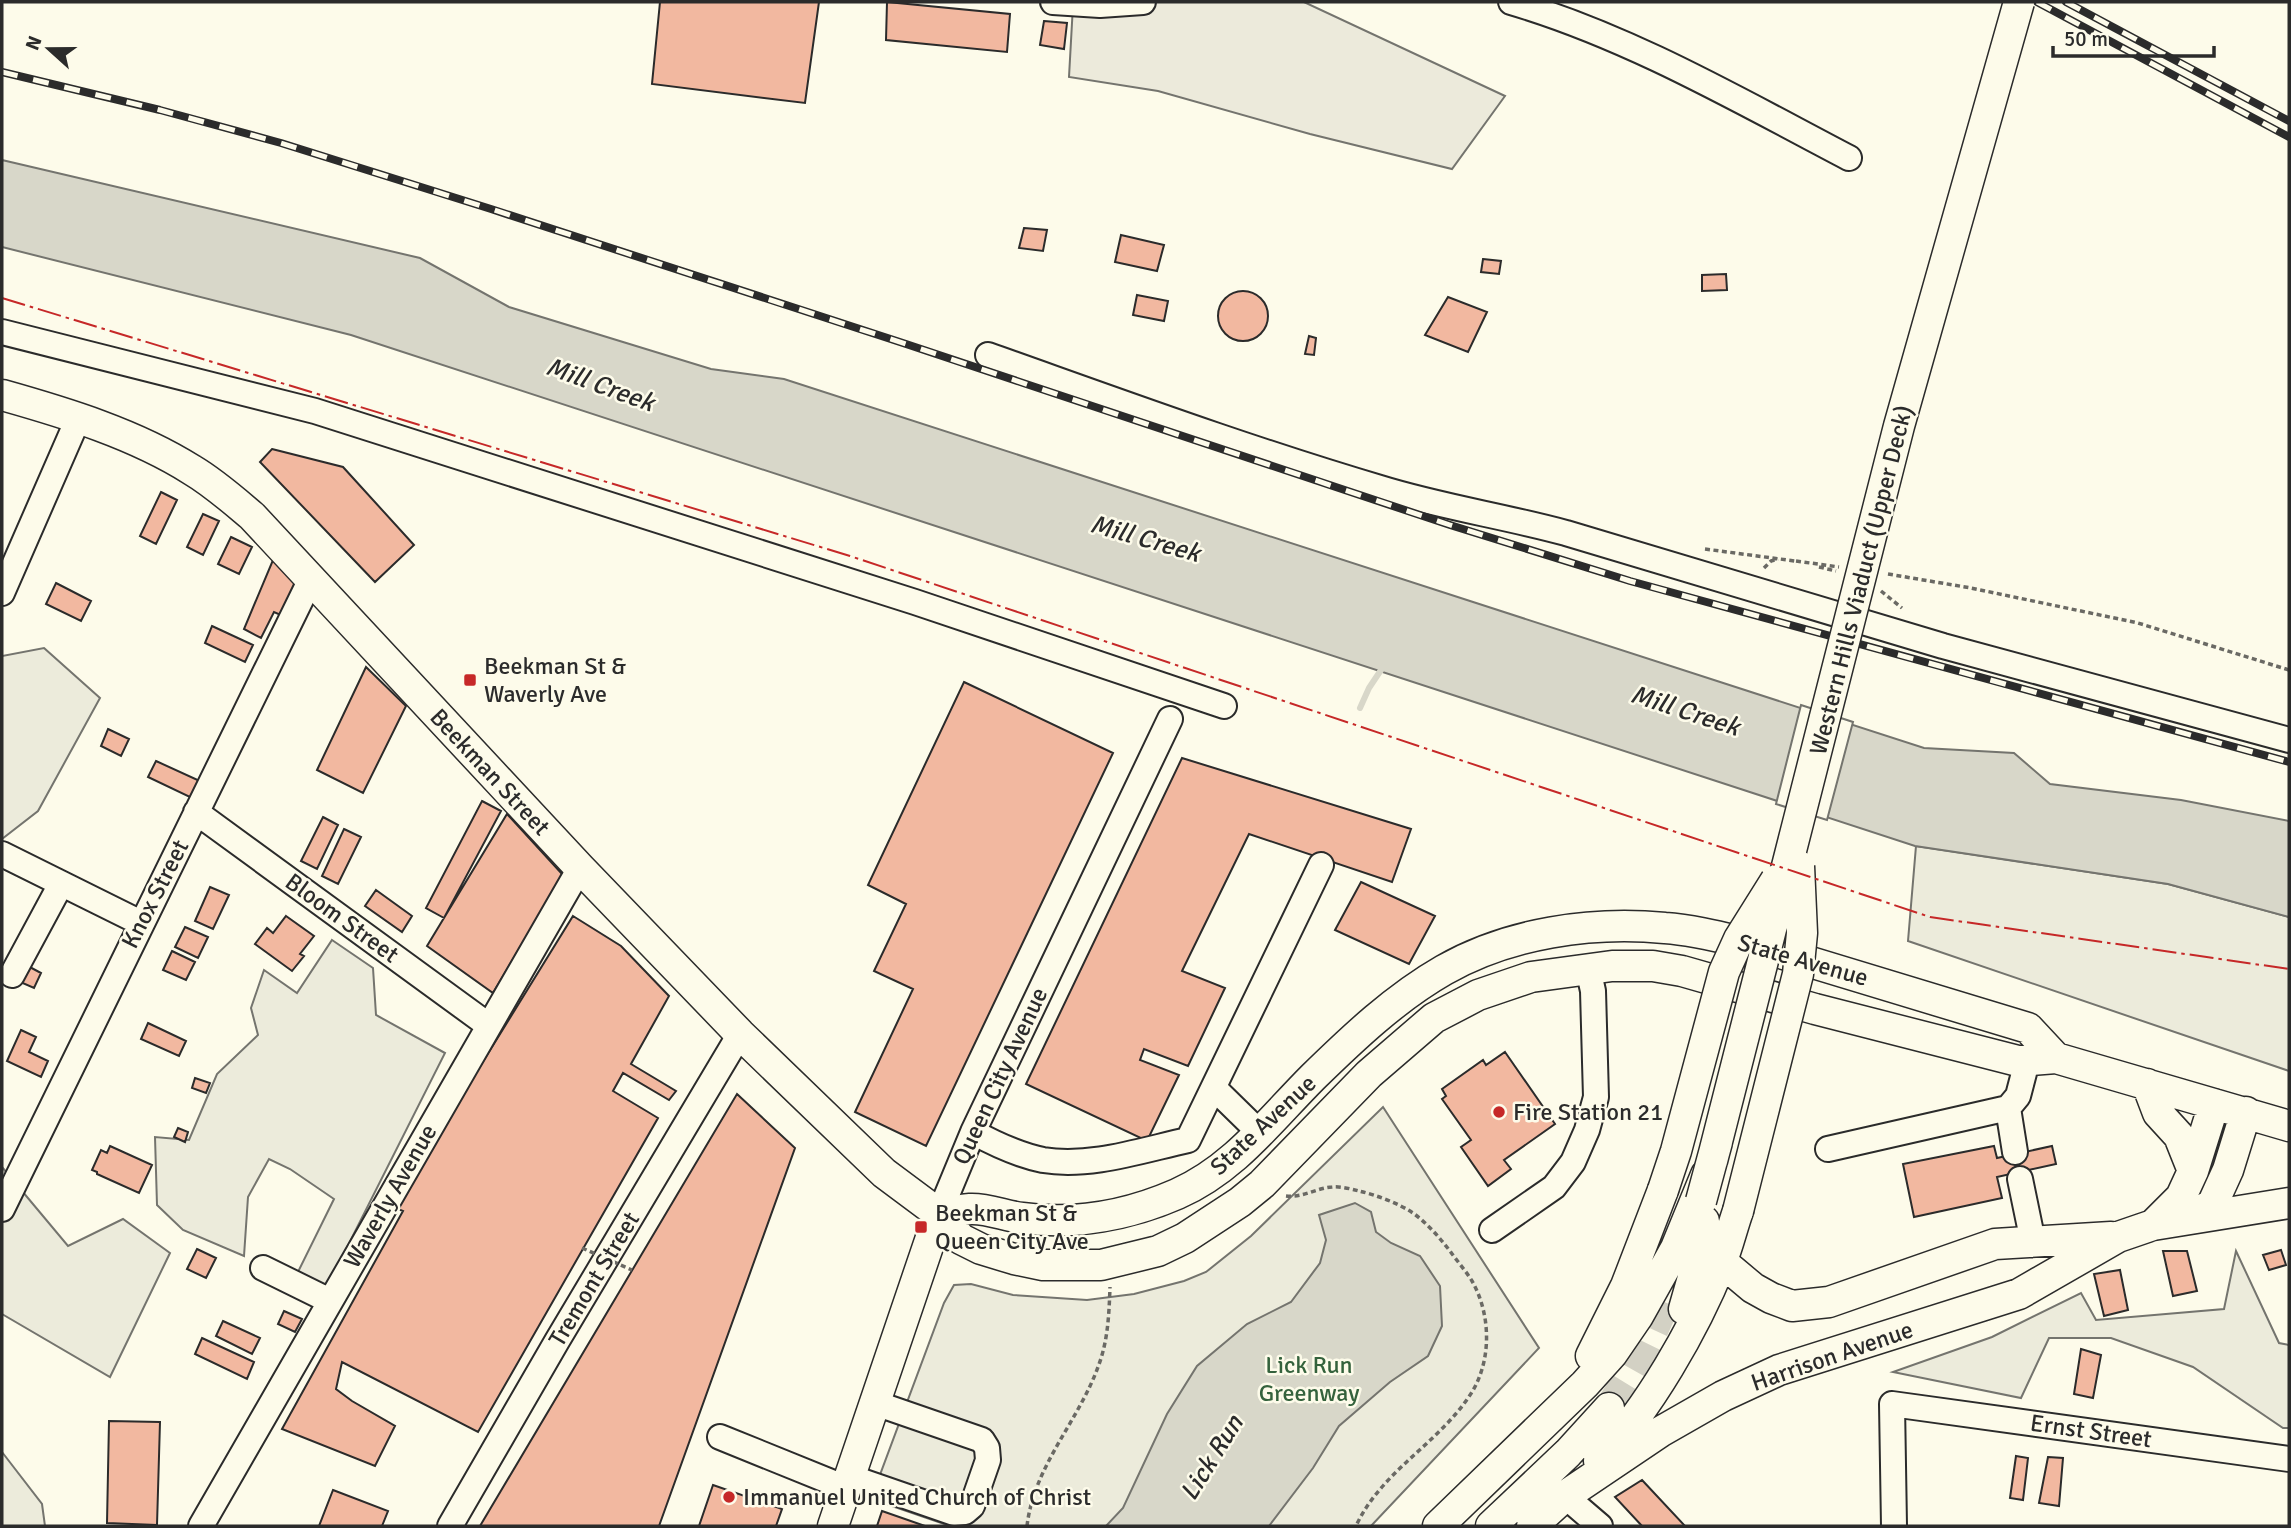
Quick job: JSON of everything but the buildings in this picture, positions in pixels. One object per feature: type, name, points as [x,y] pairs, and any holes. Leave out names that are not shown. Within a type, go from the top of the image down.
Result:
[{"type":"main road","points":[[2020,2],[1903,421],[1803,831],[1702,1214],[1722,1262],[1753,1288],[1792,1306],[1829,1302],[1995,1244],[2118,1237]]},
{"type":"main road","name":"Western Hills Viaduct (Upper Deck)","points":[[1662,1376],[1694,1274],[1712,1161],[1899,426],[2020,2]]},
{"type":"main road","name":"Beekman Street","points":[[2,395],[78,419],[158,450],[193,470],[252,516],[580,868],[740,1034],[884,1173],[939,1214]]},
{"type":"main road","points":[[1565,1496],[1610,1449],[1646,1403],[1693,1323],[1722,1262],[1738,1211],[1798,974],[1802,933],[1799,875],[1803,831]]},
{"type":"main road","points":[[1582,1381],[1626,1286],[1663,1190],[1724,972],[1739,939],[1803,831]]},
{"type":"main road","name":"State Avenue","points":[[939,1214],[972,1209],[1023,1219],[1103,1217],[1177,1194],[1224,1167],[1357,1035],[1417,987],[1478,954],[1535,937],[1576,929],[1623,926],[1666,928],[1709,934],[1754,945],[2028,1028],[2056,1058]]},
{"type":"main road","name":"State Avenue","points":[[939,1214],[961,1239],[1003,1255],[1043,1265],[1101,1265],[1158,1251],[1215,1220],[1262,1184],[1369,1074],[1434,1018],[1501,986],[1531,977],[1588,968],[1653,966],[1682,971],[1815,1009],[2018,1061],[2056,1058],[2289,1126]]},
{"type":"main road","points":[[2147,1084],[2158,1113],[2179,1136],[2193,1171]]},
{"type":"main road","name":"Harrison Avenue","points":[[2153,1225],[2181,1196],[2193,1171],[2214,1104]]},
{"type":"main road","points":[[2193,1217],[2213,1203],[2228,1170],[2246,1112]]},
{"type":"main road","name":"Western Hills Viaduct (Upper Deck)","points":[[1438,1526],[1612,1354],[1638,1316],[1676,1248],[1712,1161]]},
{"type":"main road","name":"Harrison Avenue","points":[[1532,1526],[1565,1496],[1660,1432],[1723,1396],[1779,1370],[2019,1294],[2118,1237],[2153,1225],[2193,1217],[2248,1212],[2289,1203]]},
{"type":"main road","name":"Queen City Avenue","points":[[834,1526],[939,1214]]},
{"type":"main road","points":[[1491,1526],[1568,1453],[1609,1408]]},
{"type":"street","points":[[1053,2],[1100,5],[1143,2]]},
{"type":"street","points":[[1511,2],[1556,15],[1678,69],[1849,158]]},
{"type":"street","points":[[2,332],[315,411],[915,602],[1224,706]]},
{"type":"street","points":[[988,355],[1160,416],[1381,489],[1566,533],[1943,646],[2289,740]]},
{"type":"street","points":[[2,593],[78,419]]},
{"type":"street","name":"Knox Street","points":[[2,1209],[310,580]]},
{"type":"street","name":"Queen City Avenue","points":[[939,1214],[973,1132],[1170,719]]},
{"type":"street","name":"Bloom Street","points":[[197,812],[488,1025]]},
{"type":"street","points":[[2,854],[141,923]]},
{"type":"street","points":[[973,1132],[1018,1153],[1045,1160],[1102,1158],[1188,1140],[1321,865]]},
{"type":"street","name":"Waverly Avenue","points":[[201,1526],[580,868]]},
{"type":"street","points":[[12,975],[61,884]]},
{"type":"street","points":[[1492,1230],[1554,1187],[1573,1162],[1587,1130],[1596,1097],[1593,991],[1588,968]]},
{"type":"street","name":"Tremont Street","points":[[450,1526],[740,1034]]},
{"type":"street","points":[[1828,1149],[2008,1108],[2018,1096],[2024,1073],[2018,1061]]},
{"type":"street","points":[[1214,1088],[1259,1133]]},
{"type":"street","points":[[2008,1108],[2015,1152]]},
{"type":"street","points":[[2020,1179],[2033,1242]]},
{"type":"street","points":[[263,1268],[330,1301]]},
{"type":"street","points":[[720,1437],[848,1482],[954,1513],[965,1512],[972,1506],[988,1460],[987,1448],[982,1440],[875,1403]]},
{"type":"street","name":"Ernst Street","points":[[1894,1526],[1892,1404],[2289,1459]]},
{"type":"street","points":[[1565,1496],[1600,1526]]},
{"type":"path","points":[[1796,561],[1850,569]]},
{"type":"path","points":[[1882,573],[2100,614],[2173,633],[2289,670]]},
{"type":"path","points":[[1283,1196],[1301,1196],[1334,1187],[1361,1191],[1412,1212],[1434,1231],[1472,1280],[1485,1309],[1487,1342],[1482,1368],[1470,1396],[1450,1422],[1407,1460],[1363,1511],[1356,1526]]},
{"type":"path","points":[[582,1248],[632,1270]]},
{"type":"path","points":[[1027,1526],[1042,1475],[1098,1368],[1106,1342],[1110,1284]]},
{"type":"green space","points":[[44,648],[100,698],[38,811],[2,839],[2,656]]},
{"type":"green space","points":[[1916,846],[2168,884],[2289,917],[2289,1071],[1908,941]]},
{"type":"green space","points":[[332,940],[373,968],[376,1015],[445,1053],[325,1291],[295,1278],[334,1199],[290,1169],[269,1159],[248,1197],[244,1256],[183,1230],[157,1205],[155,1137],[189,1140],[217,1074],[258,1035],[251,1008],[264,970],[297,993]]},
{"type":"green space","name":"Lick Run Greenway","points":[[1383,1107],[1539,1348],[1371,1526],[950,1526],[871,1499],[944,1303],[954,1285],[971,1284],[1013,1295],[1087,1300],[1134,1294],[1184,1281],[1206,1272],[1251,1236]]},
{"type":"green space","points":[[2,1167],[68,1246],[123,1219],[170,1253],[110,1377],[2,1314]]},
{"type":"green space","points":[[2236,1251],[2279,1343],[2289,1345],[2289,1428],[2283,1428],[2193,1367],[2111,1338],[2049,1338],[2021,1398],[1893,1372],[1992,1337],[2081,1293],[2096,1320],[2224,1309]]},
{"type":"green space","points":[[2,1452],[42,1504],[45,1526],[2,1526]]},
{"type":"shaded area","points":[[1304,2],[1505,96],[1452,169],[1310,134],[1158,91],[1069,77],[1073,5]]},
{"type":"water","name":"Mill Creek","points":[[2,160],[420,258],[509,307],[711,369],[784,379],[1924,748],[2014,753],[2050,784],[2181,800],[2289,821],[2289,917],[2168,884],[1915,846],[351,335],[2,247]]},
{"type":"water","points":[[1355,1203],[1371,1212],[1376,1232],[1391,1243],[1420,1256],[1440,1286],[1442,1326],[1428,1356],[1390,1382],[1339,1426],[1313,1468],[1269,1526],[1106,1526],[1123,1508],[1167,1414],[1197,1366],[1247,1324],[1291,1302],[1320,1263],[1326,1240],[1319,1215]]},
{"type":"pier","points":[[1801,705],[1853,722],[1827,820],[1776,804]]},
{"type":"waterway","name":"Lick Run","points":[[1360,708],[1383,667]]},
{"type":"tunnel","points":[[1609,1408],[1653,1331],[1685,1248]]},
{"type":"railway","points":[[2037,2],[2289,137]]},
{"type":"railway","points":[[2066,2],[2289,121]]},
{"type":"railway","points":[[2,72],[160,110],[281,143],[906,344],[1450,525],[1630,581],[2289,762]]},
{"type":"power","points":[[2,298],[850,556],[1930,917],[2289,969]]},
{"type":"place","name":"Beekman St & Waverly Ave","points":[[470,680]]},
{"type":"place","name":"Fire Station 21","points":[[1499,1112]]},
{"type":"place","name":"Beekman St & Queen City Ave","points":[[921,1227]]},
{"type":"place","name":"Immanuel United Church of Christ","points":[[729,1497]]}]
